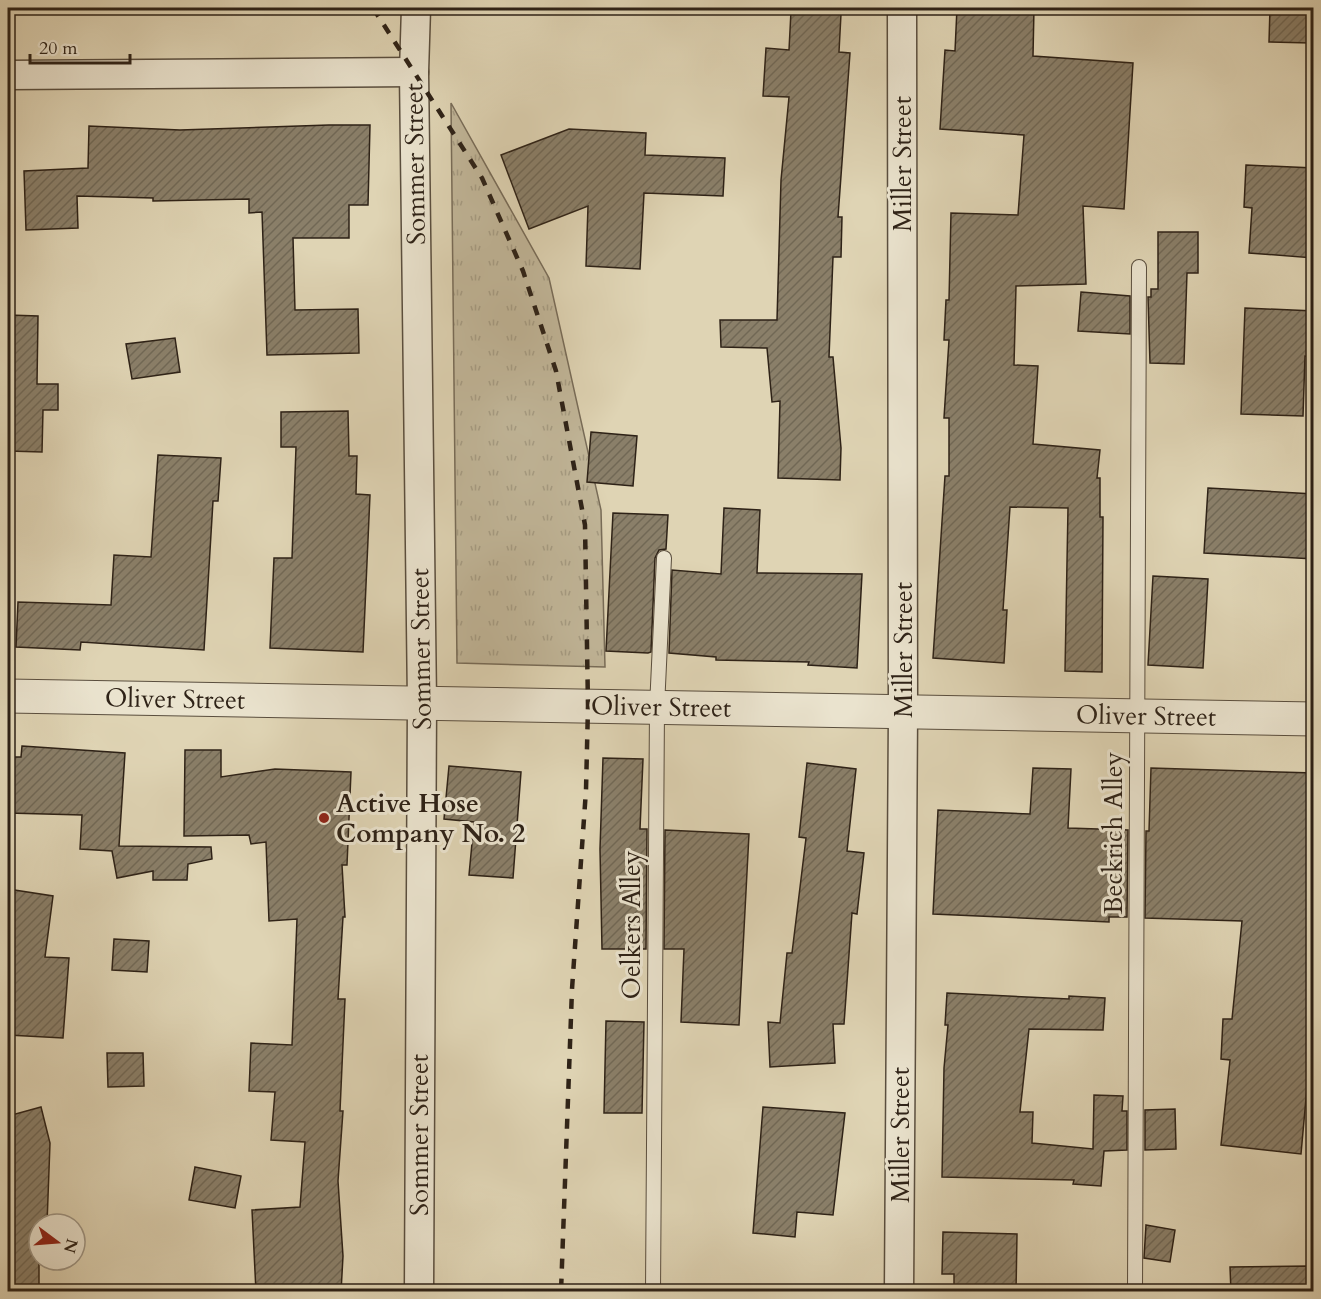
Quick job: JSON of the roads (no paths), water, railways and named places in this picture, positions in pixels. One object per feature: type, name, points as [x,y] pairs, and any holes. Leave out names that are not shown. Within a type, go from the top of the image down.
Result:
[{"type":"street","name":"Sommer Street","points":[[416,8],[414,72],[422,702],[419,1292]]},
{"type":"street","name":"Miller Street","points":[[899,1292],[903,712],[902,8]]},
{"type":"street","points":[[8,75],[414,72]]},
{"type":"street","name":"Oliver Street","points":[[8,696],[1314,719]]},
{"type":"lane","name":"Beckrich Alley","points":[[1135,1292],[1139,267]]},
{"type":"lane","name":"Oelkers Alley","points":[[653,1292],[657,708],[664,558]]},
{"type":"railway","points":[[373,8],[482,178],[523,271],[556,371],[585,525],[588,706],[586,790],[572,989],[561,1292]]},
{"type":"place","name":"Active Hose Company No. 2","points":[[324,818]]}]
